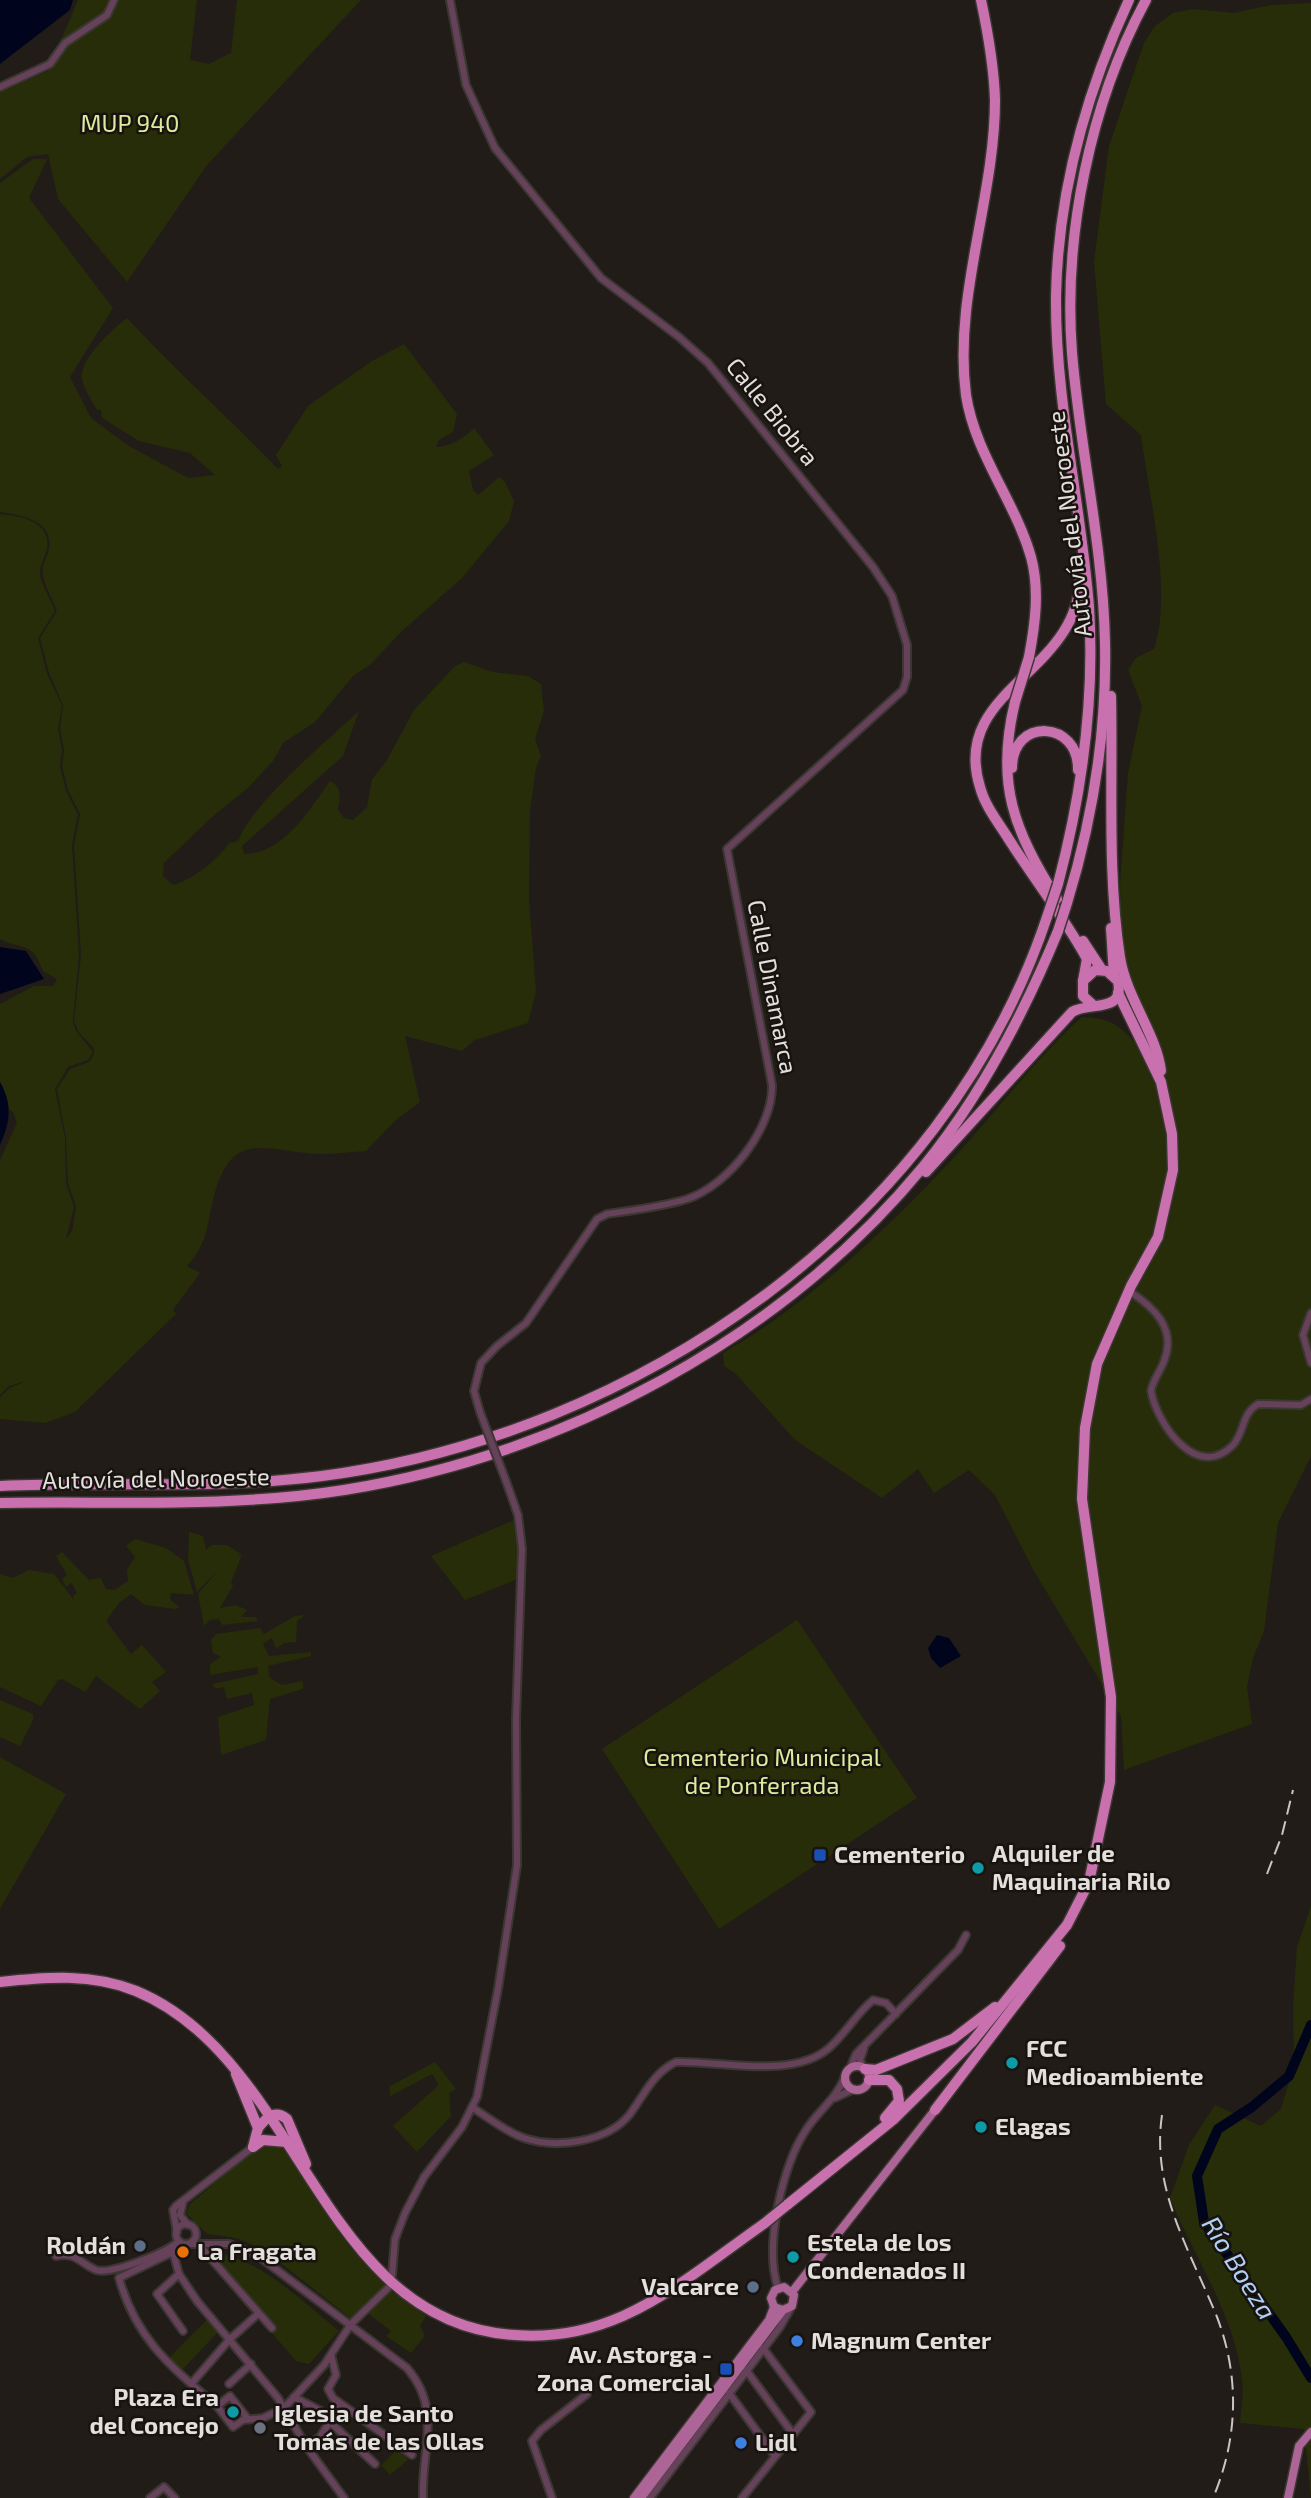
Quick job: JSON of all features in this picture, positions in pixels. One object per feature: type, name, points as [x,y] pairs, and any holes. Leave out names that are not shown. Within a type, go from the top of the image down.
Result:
[{"type":"highway","points":[[981,0],[991,48],[995,101],[965,334],[966,394],[983,453],[1014,513],[1031,558],[1036,599],[1029,657],[1009,729],[1005,769],[1018,831],[1030,857],[1102,970],[1114,976]]},
{"type":"highway","name":"Autovía del Noroeste","points":[[0,1486],[239,1485],[326,1475],[462,1446],[606,1392],[715,1330],[777,1286],[837,1236],[898,1174],[931,1133],[1013,1000],[1056,883],[1080,787],[1089,715],[1090,659],[1085,565],[1064,419],[1056,296],[1064,210],[1072,165],[1092,91],[1129,0]]},
{"type":"highway","name":"Autovía del Noroeste","points":[[0,1503],[209,1503],[346,1489],[432,1472],[549,1433],[623,1399],[686,1365],[776,1304],[876,1219],[942,1141],[1014,1030],[1058,931],[1089,820],[1104,707],[1105,642],[1101,576],[1072,351],[1078,216],[1106,96],[1146,0]]},
{"type":"highway","points":[[1064,419],[1063,443],[1079,565],[1076,606],[1066,632],[1054,648],[1007,691],[992,709],[979,737],[976,762],[980,788],[993,814],[1087,959],[1086,977]]},
{"type":"highway","points":[[1085,456],[1094,491],[1108,600],[1113,883],[1111,935],[1114,976],[1131,1023],[1161,1082]]},
{"type":"highway","points":[[1018,831],[1013,790],[1014,750],[1023,739],[1035,732],[1057,733],[1073,746],[1078,768],[1056,883]]},
{"type":"highway","points":[[934,2110],[1066,1937],[1084,1896],[1110,1782],[1111,1697],[1082,1499],[1085,1428],[1097,1364],[1129,1291],[1157,1237],[1172,1170],[1172,1134],[1156,1053],[1124,978],[1113,883]]},
{"type":"highway","points":[[1081,939],[1090,957],[1083,996],[1098,1006],[1122,1013],[1131,1023]]},
{"type":"highway","points":[[1086,977],[1102,970]]},
{"type":"highway","points":[[776,1304],[799,1292],[834,1264],[879,1221],[1072,1012],[1111,1004],[1118,993]]},
{"type":"highway","points":[[0,1982],[83,1978],[136,1991],[188,2021],[232,2064],[362,2252],[395,2284],[438,2314],[466,2327],[495,2334],[536,2337],[584,2330],[624,2316],[661,2296],[827,2175],[894,2119],[947,2068],[1049,1950],[1084,1896]]},
{"type":"highway","points":[[866,2072],[953,2039],[983,2018],[1049,1950]]},
{"type":"highway","points":[[232,2064],[258,2128],[253,2147]]},
{"type":"highway","points":[[827,2175],[892,2112],[899,2101],[897,2089],[889,2080],[866,2072]]},
{"type":"highway","points":[[258,2128],[282,2115],[289,2122],[309,2175]]},
{"type":"highway","points":[[253,2147],[263,2140],[273,2120]]},
{"type":"highway","points":[[263,2140],[287,2142]]},
{"type":"main road","points":[[850,2068],[866,2072],[865,2087],[854,2089],[846,2084],[845,2077],[850,2068]]},
{"type":"main road","points":[[792,2292],[934,2110]]},
{"type":"main road","points":[[778,2308],[771,2298],[778,2288],[792,2292]]},
{"type":"main road","points":[[634,2498],[778,2308],[792,2306],[792,2292]]},
{"type":"main road","points":[[641,2498],[778,2308]]},
{"type":"main road","points":[[1287,2498],[1299,2446],[1310,2432]]},
{"type":"street","points":[[0,87],[50,64],[65,43],[107,15],[114,0]]},
{"type":"street","name":"Calle Biobra","points":[[450,0],[466,85],[495,148],[601,278],[708,363],[873,567],[892,596],[901,621],[908,659],[903,690],[735,838]]},
{"type":"street","name":"Calle Dinamarca","points":[[473,2108],[498,1989],[517,1865],[516,1720],[522,1549],[518,1515],[474,1391],[481,1363],[496,1346],[526,1323],[591,1226],[607,1214],[688,1198],[705,1190],[748,1149],[768,1116],[772,1103],[772,1085],[727,849],[735,838]]},
{"type":"street","points":[[1129,1291],[1159,1316],[1166,1327],[1168,1346],[1151,1391],[1175,1438],[1188,1452],[1212,1457],[1230,1448],[1236,1441],[1245,1417],[1258,1404],[1294,1406],[1311,1398]]},
{"type":"street","points":[[1311,1312],[1303,1335],[1311,1363]]},
{"type":"street","points":[[850,2068],[856,2054],[958,1950],[966,1935]]},
{"type":"street","points":[[392,2275],[395,2239],[405,2213],[424,2177],[473,2108],[524,2138],[549,2142],[591,2138],[623,2122],[653,2080],[676,2062],[760,2067],[799,2061],[829,2048],[873,2000],[886,2003],[896,2014]]},
{"type":"street","points":[[865,2046],[860,2060],[866,2072]]},
{"type":"street","points":[[778,2288],[774,2268],[781,2187],[797,2142],[833,2099],[845,2077]]},
{"type":"street","points":[[833,2099],[854,2089]]},
{"type":"street","points":[[253,2147],[173,2210],[179,2274],[197,2301],[278,2398],[306,2446],[344,2498]]},
{"type":"street","points":[[186,2198],[179,2210],[188,2225],[207,2243],[209,2254],[272,2328]]},
{"type":"street","points":[[177,2232],[188,2225]]},
{"type":"street","points":[[56,2256],[72,2255],[94,2269],[106,2271],[194,2240],[196,2234]]},
{"type":"street","points":[[207,2243],[209,2254]]},
{"type":"street","points":[[389,2287],[351,2324],[331,2355],[284,2408],[233,2427],[216,2406],[137,2328],[119,2278],[178,2246],[207,2243],[248,2249],[268,2261],[351,2324],[407,2368],[423,2390],[429,2420],[423,2498]]},
{"type":"street","points":[[179,2274],[157,2294],[183,2331]]},
{"type":"street","points":[[650,2498],[789,2315],[792,2306]]},
{"type":"street","points":[[191,2384],[230,2339],[258,2314]]},
{"type":"street","points":[[742,2498],[811,2412],[763,2348]]},
{"type":"street","points":[[331,2355],[336,2375],[328,2389],[340,2406],[412,2455]]},
{"type":"street","points":[[229,2384],[251,2364]]},
{"type":"street","points":[[746,2370],[793,2434]]},
{"type":"street","points":[[729,2393],[775,2456]]},
{"type":"street","points":[[552,2498],[532,2441],[541,2430],[587,2394]]},
{"type":"street","points":[[278,2398],[286,2395],[332,2421],[375,2464]]},
{"type":"street","points":[[216,2406],[230,2396],[248,2420]]},
{"type":"street","points":[[306,2446],[320,2438],[340,2406]]},
{"type":"street","points":[[150,2498],[164,2487],[175,2498]]},
{"type":"green space","name":"MUP 940","points":[[78,0],[197,0],[190,60],[209,64],[231,53],[237,0],[361,0],[207,165],[127,282],[58,199],[48,154],[27,157],[0,179],[0,92],[48,71]]},
{"type":"green space","points":[[1311,3],[1311,1456],[1278,1523],[1264,1631],[1253,1658],[1247,1687],[1252,1724],[1124,1770],[1121,1716],[1034,1571],[995,1495],[969,1470],[934,1493],[918,1469],[882,1498],[795,1440],[736,1374],[724,1366],[723,1353],[788,1310],[878,1234],[960,1151],[1034,1065],[1082,1017],[1113,1023],[1137,1045],[1154,1036],[1128,971],[1121,937],[1120,884],[1128,773],[1142,706],[1128,670],[1136,658],[1154,649],[1159,626],[1160,572],[1141,435],[1106,404],[1094,262],[1109,146],[1144,43],[1155,26],[1173,13],[1194,9],[1234,13],[1271,5]]},
{"type":"green space","points":[[33,159],[47,159],[29,198],[113,308],[70,377],[91,418],[129,446],[188,478],[215,475],[190,453],[139,441],[102,418],[101,410],[97,410],[84,387],[82,371],[91,354],[127,318],[278,469],[282,466],[276,455],[308,406],[372,361],[404,344],[457,414],[453,432],[439,440],[436,447],[456,441],[474,428],[494,455],[469,471],[473,490],[478,495],[499,477],[505,482],[514,501],[509,521],[462,578],[401,632],[371,664],[353,676],[315,722],[283,743],[273,761],[248,788],[213,816],[164,863],[163,876],[173,885],[188,879],[218,856],[229,843],[238,841],[246,825],[274,791],[359,711],[343,756],[242,846],[244,854],[272,847],[284,838],[305,816],[330,781],[339,790],[338,810],[344,818],[353,820],[367,807],[372,779],[386,762],[414,710],[455,666],[464,662],[493,672],[528,676],[541,684],[544,711],[535,739],[541,756],[536,768],[530,811],[529,900],[536,991],[528,1023],[475,1040],[462,1051],[405,1036],[420,1102],[396,1120],[366,1151],[321,1154],[260,1148],[248,1149],[238,1154],[229,1162],[221,1176],[203,1241],[187,1266],[200,1273],[173,1310],[176,1314],[75,1412],[45,1423],[0,1419],[0,1397],[10,1388],[26,1381],[9,1386],[0,1395],[0,1160],[17,1123],[13,1112],[0,1102],[3,1086],[0,1084],[0,1004],[34,986],[53,986],[57,979],[43,971],[30,950],[0,939],[0,514],[32,522],[39,526],[47,539],[40,575],[55,611],[38,638],[47,674],[62,705],[58,729],[62,750],[60,766],[66,791],[78,814],[72,845],[79,955],[73,1021],[76,1031],[93,1052],[88,1060],[68,1067],[55,1089],[65,1138],[66,1183],[74,1207],[66,1239],[72,1231],[76,1207],[68,1183],[66,1138],[57,1089],[70,1069],[89,1062],[94,1054],[94,1048],[79,1033],[74,1021],[81,955],[74,845],[80,814],[68,790],[62,766],[64,750],[60,729],[63,705],[49,673],[40,638],[57,611],[45,584],[43,572],[49,539],[41,525],[34,521],[26,517],[0,512],[0,183]]},
{"type":"green space","points":[[514,1520],[520,1578],[465,1600],[431,1556]]},
{"type":"green space","points":[[189,1532],[203,1536],[206,1550],[212,1545],[227,1545],[241,1554],[238,1557],[242,1555],[231,1582],[233,1586],[220,1608],[236,1605],[247,1610],[241,1617],[256,1617],[258,1621],[222,1625],[219,1619],[210,1620],[204,1626],[198,1594],[218,1570],[197,1592],[188,1559]]},
{"type":"green space","points":[[135,1539],[166,1548],[184,1561],[194,1595],[171,1593],[170,1599],[179,1607],[175,1609],[145,1605],[131,1594],[119,1603],[106,1621],[131,1654],[142,1645],[166,1672],[152,1682],[160,1691],[140,1709],[96,1676],[85,1692],[62,1679],[58,1680],[41,1706],[0,1687],[0,1574],[13,1578],[29,1570],[54,1574],[74,1600],[73,1596],[77,1593],[72,1583],[66,1587],[62,1579],[67,1575],[56,1556],[62,1552],[89,1580],[101,1578],[106,1589],[114,1590],[128,1581],[127,1570],[135,1557],[126,1546]]},
{"type":"green space","points":[[305,1615],[297,1621],[296,1642],[284,1643],[276,1649],[272,1638],[263,1644],[269,1656],[311,1652],[311,1656],[268,1666],[270,1678],[282,1685],[303,1681],[303,1689],[270,1699],[266,1740],[221,1755],[218,1717],[254,1705],[252,1693],[227,1699],[224,1687],[215,1689],[213,1684],[258,1674],[258,1667],[210,1675],[210,1664],[221,1657],[213,1653],[211,1640],[216,1634],[260,1628],[264,1634],[295,1616]]},
{"type":"green space","name":"Cementerio Municipal de Ponferrada","points":[[797,1620],[917,1798],[719,1929],[602,1749]]},
{"type":"green space","points":[[0,1700],[33,1714],[33,1720],[20,1746],[0,1737]]},
{"type":"green space","points":[[0,1757],[66,1794],[0,1909]]},
{"type":"green space","points":[[1311,1906],[1311,2498],[1304,2429],[1240,2423],[1243,2385],[1231,2332],[1170,2198],[1189,2145],[1215,2105],[1261,2126],[1281,2109],[1294,2065],[1293,2006],[1297,1947]]},
{"type":"green space","points":[[435,2062],[456,2089],[449,2093],[451,2116],[417,2152],[393,2126],[439,2085],[432,2074],[390,2096],[390,2086]]},
{"type":"green space","points":[[280,2141],[341,2236],[386,2286],[354,2321],[263,2249],[236,2238],[207,2234],[186,2213],[190,2204],[260,2145]]},
{"type":"green space","points":[[220,2253],[269,2275],[339,2331],[309,2364],[296,2361],[271,2332],[275,2327],[215,2258]]},
{"type":"green space","points":[[390,2290],[426,2316],[420,2326],[425,2336],[411,2353],[386,2336],[391,2331],[369,2314]]},
{"type":"green space","points":[[208,2319],[218,2332],[182,2370],[169,2358]]},
{"type":"green space","points":[[398,2449],[408,2460],[390,2475],[381,2465]]},
{"type":"water","points":[[0,0],[73,0],[70,10],[0,64]]},
{"type":"water","points":[[0,947],[26,951],[44,979],[0,994]]},
{"type":"water","points":[[0,1082],[7,1098],[9,1114],[0,1145]]},
{"type":"water","points":[[937,1635],[949,1638],[961,1656],[940,1668],[931,1658],[928,1648]]},
{"type":"waterway","name":"Río Boeza","points":[[1311,2025],[1289,2076],[1252,2107],[1218,2129],[1197,2176],[1204,2222],[1286,2337],[1311,2378]]},
{"type":"railway","points":[[1267,1874],[1282,1835],[1293,1790]]},
{"type":"railway","points":[[1162,2115],[1160,2142],[1167,2194],[1217,2317],[1230,2362],[1233,2408],[1231,2431],[1213,2498]]},
{"type":"place","name":"Cementerio","points":[[820,1855]]},
{"type":"place","name":"Alquiler de Maquinaria Rilo","points":[[978,1868]]},
{"type":"place","name":"FCC Medioambiente","points":[[1012,2063]]},
{"type":"place","name":"Elagas","points":[[981,2127]]},
{"type":"place","name":"Roldán","points":[[140,2246]]},
{"type":"place","name":"La Fragata","points":[[183,2252]]},
{"type":"place","name":"Estela de los Condenados II","points":[[793,2257]]},
{"type":"place","name":"Valcarce","points":[[753,2287]]},
{"type":"place","name":"Magnum Center","points":[[797,2341]]},
{"type":"place","name":"Av. Astorga - Zona Comercial","points":[[726,2369]]},
{"type":"place","name":"Plaza Era del Concejo","points":[[233,2412]]},
{"type":"place","name":"Iglesia de Santo Tomás de las Ollas","points":[[260,2428]]},
{"type":"place","name":"Lidl","points":[[741,2443]]}]
